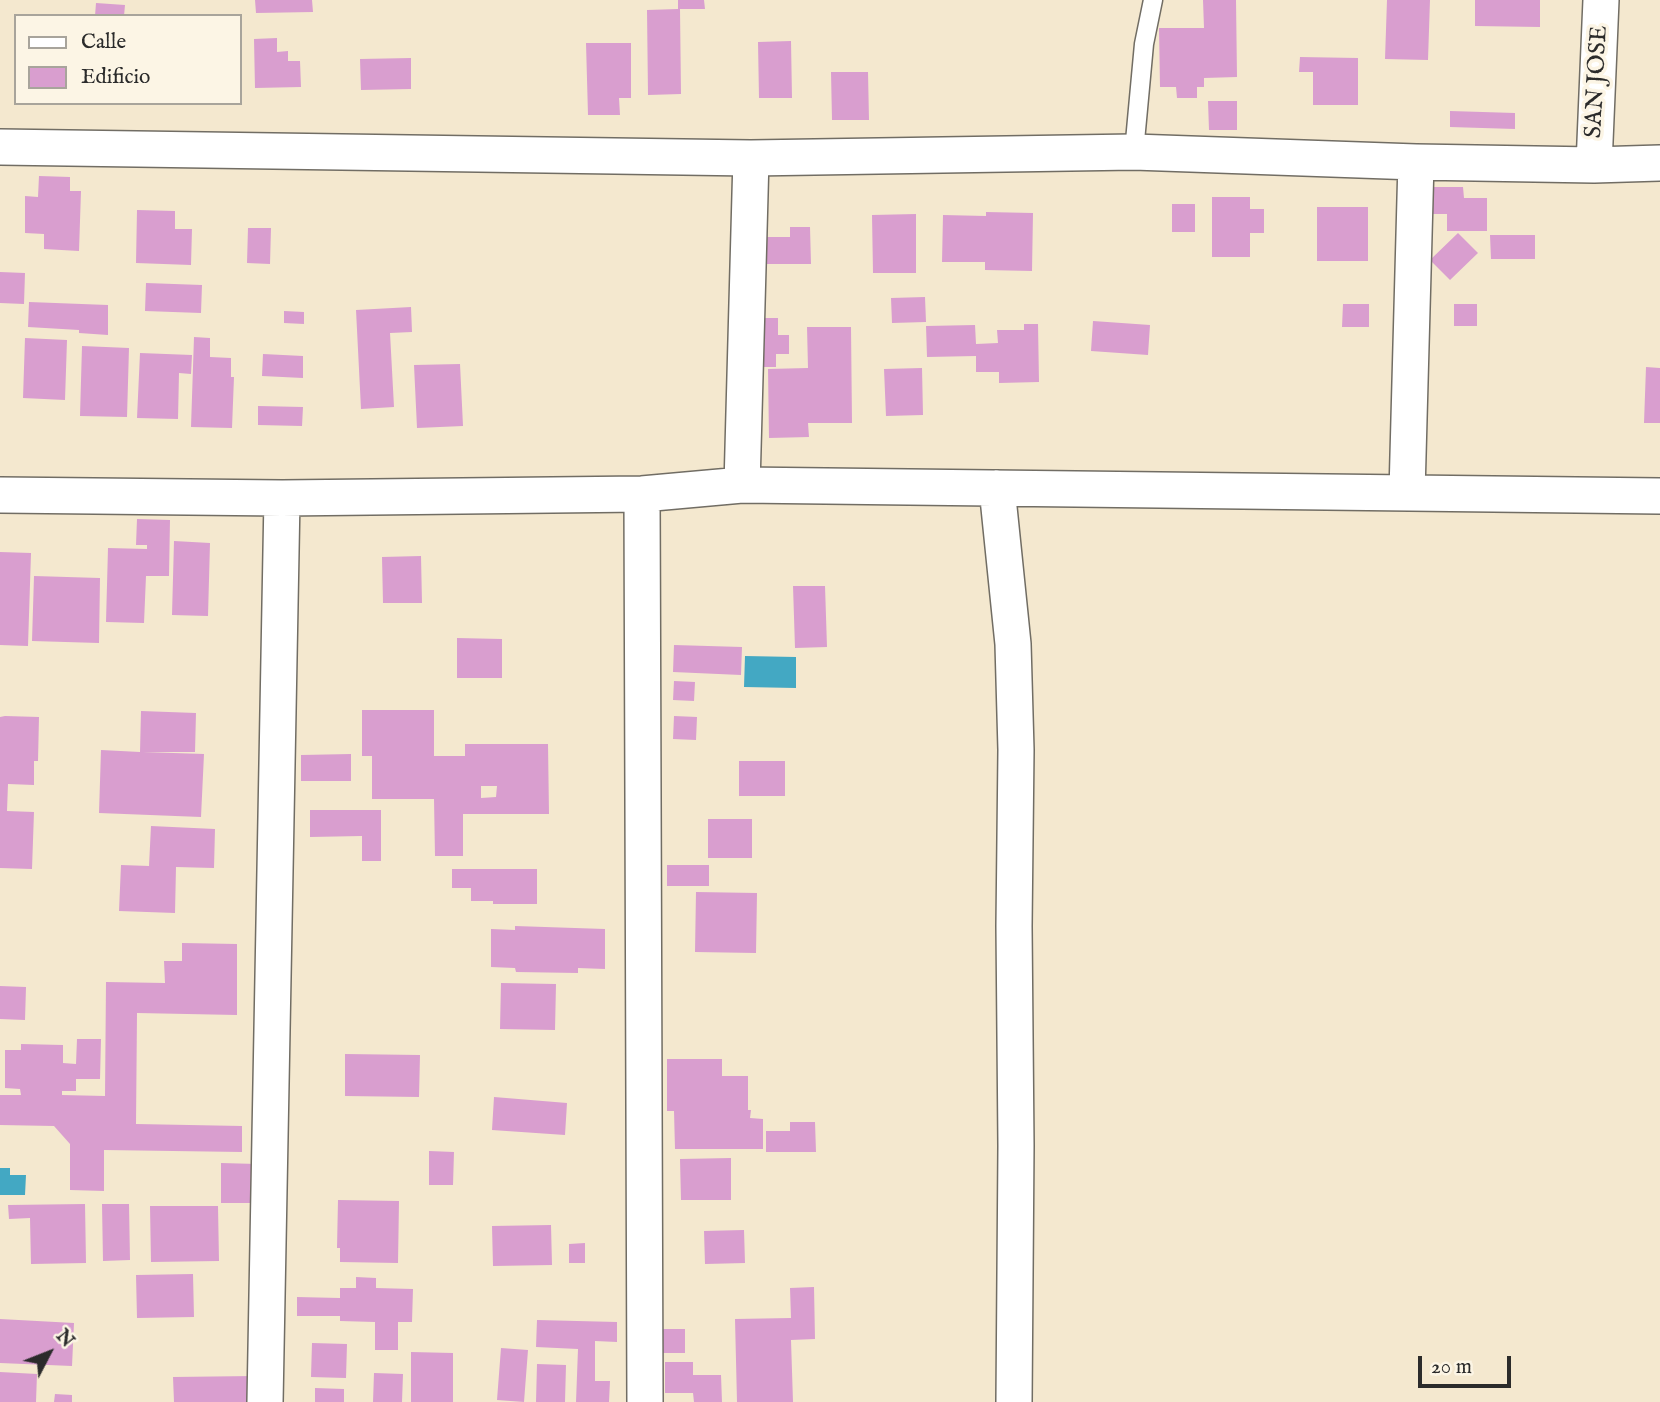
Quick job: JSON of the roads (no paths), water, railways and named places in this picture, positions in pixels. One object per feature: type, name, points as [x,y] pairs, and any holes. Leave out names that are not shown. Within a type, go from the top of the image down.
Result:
[{"type":"street","name":"SAN JOSE","points":[[1594,165],[1601,0]]},
{"type":"street","points":[[0,147],[751,158],[1134,152],[1416,162],[1594,165],[1660,163]]},
{"type":"street","points":[[742,485],[751,158]]},
{"type":"street","points":[[1407,492],[1416,162]]},
{"type":"street","points":[[0,495],[282,498],[642,494],[742,485],[1660,496]]},
{"type":"street","points":[[997,488],[1013,643],[1016,750],[1014,1402]]},
{"type":"street","points":[[642,494],[645,1402]]},
{"type":"street","points":[[265,1402],[282,498]]},
{"type":"lane","points":[[1134,152],[1144,44],[1153,0]]},
{"type":"water","points":[[745,656],[796,657],[796,688],[744,687]]},
{"type":"water","points":[[0,1168],[10,1168],[10,1175],[26,1175],[25,1195],[0,1195]]}]
